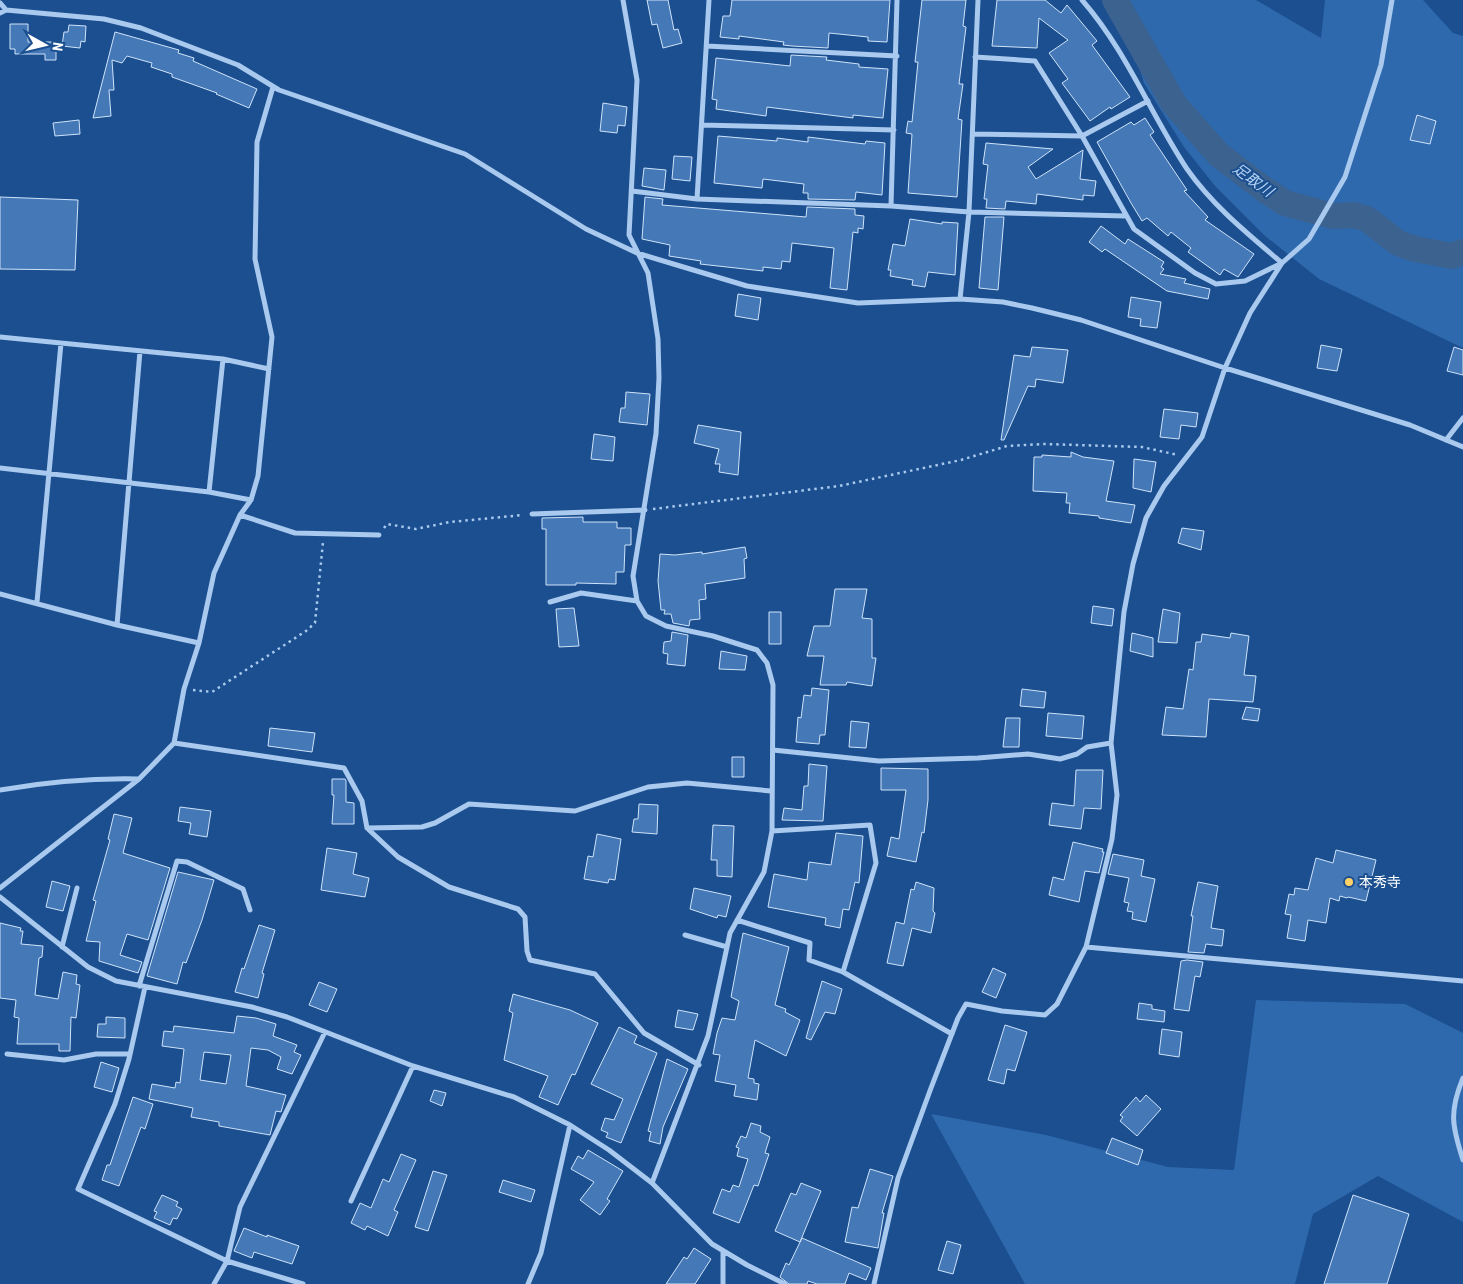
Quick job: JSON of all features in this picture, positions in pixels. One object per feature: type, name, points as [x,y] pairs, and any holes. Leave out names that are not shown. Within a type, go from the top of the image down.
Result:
[{"type":"street","points":[[623,0],[637,80],[629,234],[648,273],[658,339],[659,378],[656,434],[633,576],[637,600],[646,616],[666,626],[712,636],[757,650],[767,663],[773,685],[772,830],[764,872],[730,933],[708,1036],[699,1065],[652,1183]]},
{"type":"street","points":[[697,199],[709,0]]},
{"type":"street","points":[[891,206],[897,56],[897,0]]},
{"type":"street","points":[[960,299],[969,212],[978,0]]},
{"type":"street","points":[[1082,0],[1110,37],[1188,169],[1221,211],[1282,263]]},
{"type":"street","points":[[874,1284],[898,1178],[952,1034],[966,1004],[1002,1011],[1045,1015],[1057,1004],[1086,947],[1112,839],[1117,795],[1111,743],[1124,612],[1133,564],[1146,518],[1164,486],[1202,437],[1225,368],[1250,313],[1282,263],[1309,238],[1345,177],[1381,65],[1392,0]]},
{"type":"street","points":[[0,3],[6,10]]},
{"type":"street","points":[[0,13],[6,10],[104,19],[141,28],[238,65],[273,87],[465,154],[586,229],[637,253],[747,286],[858,303],[960,299],[1003,302],[1081,320],[1225,368],[1410,425],[1463,447]]},
{"type":"street","points":[[707,46],[897,56]]},
{"type":"street","points":[[975,57],[1036,61],[1082,136],[1125,216],[1134,228],[1195,273],[1216,284],[1245,281],[1282,263]]},
{"type":"street","points":[[0,888],[139,779],[174,743],[184,689],[199,643],[214,573],[240,515],[251,500],[258,476],[272,337],[255,259],[257,142],[273,87]]},
{"type":"street","points":[[973,134],[1082,136],[1148,100]]},
{"type":"street","points":[[702,125],[894,130]]},
{"type":"street","points":[[632,191],[697,199],[891,206],[969,212],[1125,216]]},
{"type":"street","points":[[0,337],[223,359],[270,369]]},
{"type":"street","points":[[37,602],[61,343]]},
{"type":"street","points":[[117,625],[140,351]]},
{"type":"street","points":[[209,492],[223,359]]},
{"type":"street","points":[[1446,440],[1463,418]]},
{"type":"street","points":[[0,468],[209,492],[251,500]]},
{"type":"street","points":[[532,514],[645,510]]},
{"type":"street","points":[[240,515],[295,533],[379,535]]},
{"type":"street","points":[[550,602],[581,593],[637,600]]},
{"type":"street","points":[[0,594],[37,602],[117,625],[199,643]]},
{"type":"street","points":[[174,743],[344,768],[362,801],[367,828],[398,857],[450,887],[518,909],[525,916],[527,951],[530,960],[595,974],[644,1033],[699,1065]]},
{"type":"street","points":[[773,750],[879,761],[978,758],[1028,754],[1060,758],[1076,754],[1087,747],[1111,743]]},
{"type":"street","points":[[0,790],[93,778],[139,779]]},
{"type":"street","points":[[367,828],[422,827],[435,823],[469,804],[575,811],[648,787],[677,784],[772,791]]},
{"type":"street","points":[[772,830],[870,825],[876,863],[843,972]]},
{"type":"street","points":[[250,910],[243,889],[187,862],[177,861],[142,987],[130,1054],[114,1104],[78,1189],[226,1261],[303,1284]]},
{"type":"street","points":[[62,947],[77,888]]},
{"type":"street","points":[[0,897],[88,967],[116,981],[252,1007],[286,1017],[413,1066],[514,1097],[570,1125],[652,1183],[712,1244],[785,1284]]},
{"type":"street","points":[[737,920],[810,943],[809,960],[843,972],[952,1034]]},
{"type":"street","points":[[685,936],[727,947]]},
{"type":"street","points":[[1086,947],[1463,980]]},
{"type":"street","points":[[214,1284],[226,1261],[240,1207],[325,1032]]},
{"type":"street","points":[[7,1054],[64,1060],[96,1054],[130,1054]]},
{"type":"street","points":[[351,1201],[413,1066]]},
{"type":"street","points":[[1463,1078],[1455,1097],[1453,1127],[1463,1160]]},
{"type":"street","points":[[528,1284],[540,1254],[570,1125]]},
{"type":"street","points":[[723,1250],[723,1284]]},
{"type":"path","points":[[645,510],[838,486],[960,460],[1007,446],[1044,444],[1142,447],[1186,458]]},
{"type":"path","points":[[379,535],[387,524],[416,529],[450,522],[532,514]]},
{"type":"path","points":[[184,689],[212,692],[306,631],[315,623],[324,535]]},
{"type":"shaded area","points":[[1118,0],[1256,0],[1321,38],[1325,0],[1423,0],[1453,33],[1463,36],[1463,348],[1319,279],[1264,235],[1215,186],[1184,147],[1144,83]]},
{"type":"shaded area","points":[[1256,1000],[1405,1004],[1463,1033],[1463,1222],[1378,1176],[1313,1214],[1295,1284],[1025,1284],[931,1114],[1046,1135],[1168,1167],[1234,1170]]},
{"type":"building","points":[[647,0],[668,0],[674,30],[678,29],[682,43],[663,48],[657,24],[652,25]]},
{"type":"building","points":[[732,0],[890,0],[887,42],[868,41],[868,37],[829,33],[828,48],[783,45],[784,42],[739,36],[739,39],[720,37],[723,16],[730,16]]},
{"type":"building","points":[[922,0],[966,0],[963,26],[966,27],[959,84],[963,84],[958,119],[962,120],[957,197],[908,193],[912,134],[906,133],[908,121],[912,122],[918,62],[915,62]]},
{"type":"building","points":[[997,0],[1045,0],[1061,13],[1067,5],[1097,41],[1092,45],[1130,97],[1111,109],[1110,107],[1090,121],[1062,83],[1068,79],[1049,53],[1068,40],[1039,18],[1037,48],[992,46]]},
{"type":"building","points":[[10,24],[28,24],[28,42],[56,42],[56,60],[45,60],[45,54],[15,54],[15,49],[10,49]]},
{"type":"building","points":[[69,25],[86,26],[85,42],[81,41],[80,48],[62,46],[64,32],[68,32]]},
{"type":"building","points":[[115,32],[179,50],[178,53],[194,58],[193,61],[257,89],[249,108],[217,93],[172,77],[172,74],[151,67],[152,63],[127,56],[122,63],[112,60],[114,90],[109,90],[111,116],[93,118]]},
{"type":"building","points":[[791,55],[827,57],[826,60],[859,64],[859,67],[888,69],[883,118],[853,115],[853,118],[767,107],[766,116],[716,109],[717,100],[712,99],[716,58],[790,66]]},
{"type":"building","points":[[603,103],[627,107],[625,126],[618,125],[617,133],[600,131]]},
{"type":"building","points":[[1417,115],[1436,121],[1430,144],[1410,140]]},
{"type":"building","points":[[1145,118],[1154,132],[1150,135],[1187,190],[1184,191],[1208,217],[1205,220],[1254,254],[1238,277],[1224,269],[1220,275],[1188,252],[1191,248],[1171,232],[1168,236],[1147,218],[1142,221],[1131,203],[1097,142],[1131,122],[1134,125]]},
{"type":"building","points":[[79,120],[80,134],[55,136],[53,123]]},
{"type":"building","points":[[718,136],[777,141],[777,138],[808,142],[808,137],[865,144],[866,141],[885,143],[882,195],[856,192],[855,200],[808,199],[808,193],[803,193],[804,184],[763,179],[762,188],[714,183]]},
{"type":"building","points":[[986,143],[1053,149],[1028,167],[1036,179],[1083,150],[1080,179],[1096,181],[1094,196],[1083,195],[1083,200],[1037,194],[1036,204],[1006,201],[1005,209],[986,208],[987,199],[984,199],[988,165],[983,164]]},
{"type":"building","points":[[674,156],[692,157],[690,181],[672,179]]},
{"type":"building","points":[[644,168],[666,170],[664,190],[642,186]]},
{"type":"building","points":[[0,197],[78,200],[75,270],[0,269]]},
{"type":"building","points":[[645,197],[663,199],[662,205],[806,217],[807,207],[855,209],[855,215],[864,216],[863,229],[858,228],[858,233],[853,232],[847,290],[830,288],[834,248],[792,243],[790,262],[782,261],[781,269],[763,267],[763,271],[700,264],[701,261],[669,256],[670,245],[642,239]]},
{"type":"building","points":[[985,217],[1004,217],[998,290],[979,288]]},
{"type":"building","points":[[910,219],[942,224],[942,222],[958,223],[955,275],[928,272],[925,287],[912,285],[913,280],[890,276],[891,270],[888,270],[893,244],[905,246]]},
{"type":"building","points":[[1101,226],[1125,244],[1128,239],[1164,262],[1161,267],[1164,269],[1160,274],[1186,279],[1184,283],[1210,289],[1208,299],[1167,291],[1105,249],[1102,252],[1089,242]]},
{"type":"building","points":[[738,294],[761,298],[758,320],[735,316]]},
{"type":"building","points":[[1131,297],[1161,302],[1157,328],[1140,326],[1141,319],[1128,317]]},
{"type":"building","points":[[1321,345],[1342,349],[1337,371],[1317,368]]},
{"type":"building","points":[[1032,347],[1068,350],[1063,383],[1036,379],[1035,387],[1028,386],[1004,440],[1001,440],[1014,355],[1030,357]]},
{"type":"building","points":[[1454,347],[1463,350],[1463,375],[1447,371]]},
{"type":"building","points":[[626,392],[650,394],[647,425],[619,422],[621,408],[625,408]]},
{"type":"building","points":[[1164,409],[1198,413],[1196,427],[1181,425],[1179,439],[1160,437]]},
{"type":"building","points":[[698,425],[741,432],[738,475],[719,472],[720,464],[715,464],[719,449],[694,443]]},
{"type":"building","points":[[594,434],[615,437],[613,461],[591,459]]},
{"type":"building","points":[[1071,452],[1083,457],[1114,461],[1106,501],[1135,505],[1131,523],[1099,518],[1099,516],[1069,513],[1070,503],[1066,503],[1067,493],[1033,491],[1034,457],[1042,457],[1042,455],[1071,457]]},
{"type":"building","points":[[1134,459],[1156,462],[1151,492],[1133,488]]},
{"type":"building","points":[[583,517],[583,522],[617,522],[617,528],[631,528],[631,545],[625,545],[624,572],[616,572],[616,584],[576,583],[576,585],[546,585],[546,529],[542,529],[542,518]]},
{"type":"building","points":[[1182,528],[1204,531],[1201,550],[1178,543]]},
{"type":"building","points":[[745,547],[747,558],[744,559],[745,578],[705,584],[706,599],[699,600],[700,619],[690,620],[689,626],[673,623],[671,614],[664,614],[665,610],[661,610],[658,581],[660,554],[675,555],[702,552],[702,554]]},
{"type":"building","points":[[835,589],[867,589],[862,618],[872,619],[872,658],[876,658],[872,686],[847,682],[846,685],[820,685],[824,656],[807,656],[814,626],[830,626]]},
{"type":"building","points":[[1093,606],[1114,609],[1112,626],[1091,623]]},
{"type":"building","points":[[574,608],[579,646],[559,647],[556,609]]},
{"type":"building","points":[[1163,609],[1180,613],[1177,643],[1158,642]]},
{"type":"building","points":[[769,612],[781,612],[781,644],[769,644]]},
{"type":"building","points":[[672,632],[688,635],[685,666],[667,664],[668,654],[663,653],[664,642],[671,641]]},
{"type":"building","points":[[1132,633],[1153,638],[1153,657],[1130,651]]},
{"type":"building","points":[[1231,633],[1249,636],[1244,675],[1256,676],[1253,702],[1209,699],[1206,737],[1162,735],[1166,707],[1183,709],[1189,669],[1193,670],[1196,642],[1201,642],[1202,634],[1230,638]]},
{"type":"building","points":[[721,651],[747,656],[745,670],[719,669]]},
{"type":"building","points":[[812,688],[829,690],[825,735],[820,735],[819,744],[796,742],[798,717],[801,718],[804,695],[811,696]]},
{"type":"building","points":[[1022,689],[1046,692],[1044,708],[1020,706]]},
{"type":"building","points":[[1246,707],[1260,709],[1258,721],[1242,719]]},
{"type":"building","points":[[1048,713],[1084,716],[1082,739],[1046,736]]},
{"type":"building","points":[[1006,718],[1020,718],[1019,747],[1003,747]]},
{"type":"building","points":[[851,721],[869,723],[866,748],[849,747]]},
{"type":"building","points":[[270,728],[315,733],[312,752],[268,746]]},
{"type":"building","points":[[732,757],[744,757],[744,777],[732,777]]},
{"type":"building","points":[[809,764],[827,766],[823,821],[782,820],[784,808],[802,810],[804,786],[808,786]]},
{"type":"building","points":[[881,768],[928,769],[928,800],[924,833],[922,832],[916,862],[887,856],[891,837],[899,839],[906,790],[881,790]]},
{"type":"building","points":[[1076,770],[1103,770],[1101,809],[1084,808],[1081,829],[1049,825],[1052,803],[1074,806]]},
{"type":"building","points":[[332,779],[345,779],[346,781],[346,802],[354,803],[354,824],[332,824],[334,795],[332,795]]},
{"type":"building","points":[[639,804],[658,805],[657,834],[632,832],[634,819],[638,819]]},
{"type":"building","points":[[180,807],[211,811],[207,837],[189,834],[191,823],[178,821]]},
{"type":"building","points":[[114,814],[132,818],[123,853],[170,868],[148,940],[127,934],[120,955],[142,962],[138,973],[99,961],[100,942],[86,941],[96,901],[93,900],[110,840],[108,839]]},
{"type":"building","points":[[713,825],[734,826],[732,877],[717,876],[717,860],[711,860]]},
{"type":"building","points":[[836,833],[863,836],[859,883],[855,882],[849,910],[843,909],[840,928],[825,925],[826,918],[768,907],[774,874],[807,880],[809,862],[831,865]]},
{"type":"building","points":[[597,834],[621,839],[615,880],[609,879],[608,883],[584,879],[588,856],[593,857]]},
{"type":"building","points":[[1073,842],[1103,849],[1102,852],[1104,852],[1099,873],[1085,871],[1079,902],[1049,895],[1053,877],[1064,880]]},
{"type":"building","points":[[327,848],[357,853],[353,874],[369,878],[365,897],[321,890]]},
{"type":"building","points":[[1336,850],[1376,860],[1366,901],[1340,896],[1339,901],[1330,898],[1326,923],[1308,920],[1305,941],[1287,938],[1291,915],[1285,914],[1289,894],[1294,895],[1295,888],[1308,890],[1316,858],[1333,863]]},
{"type":"building","points":[[1113,854],[1144,860],[1141,876],[1155,879],[1146,922],[1132,919],[1133,912],[1127,911],[1129,903],[1124,902],[1129,878],[1108,874]]},
{"type":"building","points":[[178,872],[214,880],[202,920],[186,963],[183,962],[177,984],[147,976]]},
{"type":"building","points":[[52,881],[70,886],[63,911],[46,907]]},
{"type":"building","points":[[916,882],[934,888],[933,911],[935,913],[931,933],[912,928],[903,966],[887,963],[896,922],[904,924],[911,889],[914,890]]},
{"type":"building","points":[[1198,882],[1218,886],[1211,928],[1224,930],[1222,946],[1206,944],[1204,953],[1188,952],[1193,916],[1191,916]]},
{"type":"building","points":[[694,888],[731,896],[726,917],[718,915],[717,918],[690,909]]},
{"type":"building","points":[[0,923],[21,928],[20,931],[23,931],[21,944],[43,946],[42,957],[39,958],[35,995],[58,999],[63,972],[77,975],[76,984],[80,985],[76,1018],[71,1017],[70,1051],[59,1051],[59,1044],[17,1044],[19,1018],[14,1017],[16,1000],[0,998]]},
{"type":"building","points":[[259,925],[275,930],[262,973],[264,974],[258,998],[235,992],[242,968],[244,969]]},
{"type":"building","points":[[743,933],[789,947],[775,1005],[786,1009],[785,1012],[800,1020],[786,1056],[755,1040],[748,1078],[754,1079],[754,1083],[759,1084],[757,1100],[734,1096],[736,1085],[715,1081],[720,1055],[713,1054],[717,1033],[722,1018],[735,1020],[739,1001],[731,997]]},
{"type":"building","points":[[1181,961],[1203,962],[1200,977],[1195,976],[1189,1011],[1174,1009]]},
{"type":"building","points":[[993,968],[1006,974],[996,998],[982,992]]},
{"type":"building","points":[[822,981],[842,989],[835,1014],[825,1012],[811,1040],[806,1038]]},
{"type":"building","points":[[319,982],[337,989],[327,1012],[309,1005]]},
{"type":"building","points":[[513,994],[570,1010],[598,1023],[575,1075],[572,1074],[558,1105],[539,1097],[548,1076],[504,1060],[513,1013],[509,1011]]},
{"type":"building","points":[[1139,1003],[1152,1005],[1152,1009],[1165,1011],[1164,1022],[1137,1019]]},
{"type":"building","points":[[678,1010],[698,1014],[693,1030],[675,1027]]},
{"type":"building","points":[[237,1016],[256,1018],[276,1024],[273,1036],[297,1045],[294,1052],[301,1055],[292,1074],[277,1069],[281,1057],[268,1050],[251,1048],[246,1086],[286,1095],[281,1112],[276,1111],[270,1135],[219,1126],[219,1122],[191,1117],[193,1108],[149,1099],[152,1084],[175,1088],[176,1082],[180,1083],[184,1049],[162,1046],[164,1031],[173,1032],[174,1026],[234,1033]],"holes":[[[204,1052],[231,1055],[226,1084],[200,1080]]]},
{"type":"building","points":[[106,1017],[125,1018],[125,1038],[97,1037],[98,1024],[106,1024]]},
{"type":"building","points":[[1005,1025],[1027,1032],[1015,1071],[1007,1069],[1004,1084],[988,1080]]},
{"type":"building","points":[[619,1027],[637,1036],[634,1043],[657,1053],[621,1143],[606,1137],[608,1133],[601,1130],[605,1118],[614,1120],[623,1099],[591,1084]]},
{"type":"building","points":[[1162,1029],[1182,1032],[1179,1057],[1159,1054]]},
{"type":"building","points":[[667,1059],[688,1069],[663,1127],[660,1144],[649,1141],[651,1132],[648,1131]]},
{"type":"building","points":[[101,1062],[119,1068],[112,1092],[94,1087]]},
{"type":"building","points":[[434,1090],[446,1093],[442,1106],[430,1101]]},
{"type":"building","points":[[1146,1095],[1161,1109],[1137,1136],[1120,1121],[1123,1117],[1120,1115],[1136,1097],[1140,1102]]},
{"type":"building","points":[[133,1097],[153,1104],[145,1129],[141,1127],[119,1186],[102,1180],[107,1165],[110,1165]]},
{"type":"building","points":[[751,1123],[761,1126],[760,1132],[770,1137],[765,1153],[769,1154],[758,1186],[754,1185],[739,1223],[713,1213],[722,1189],[730,1192],[733,1185],[739,1187],[748,1159],[737,1156],[739,1148],[736,1147],[741,1136],[746,1138]]},
{"type":"building","points":[[1112,1138],[1143,1150],[1138,1165],[1106,1153]]},
{"type":"building","points":[[588,1150],[623,1171],[607,1199],[610,1201],[600,1215],[580,1200],[594,1182],[571,1169],[578,1156],[583,1159]]},
{"type":"building","points":[[401,1154],[416,1160],[394,1210],[398,1212],[388,1236],[367,1226],[365,1230],[351,1223],[360,1203],[371,1208],[383,1179],[389,1182]]},
{"type":"building","points":[[870,1169],[893,1176],[882,1213],[884,1213],[878,1248],[845,1242],[852,1207],[858,1208]]},
{"type":"building","points":[[433,1171],[447,1175],[428,1231],[415,1227]]},
{"type":"building","points":[[503,1180],[535,1190],[531,1202],[499,1192]]},
{"type":"building","points":[[801,1183],[821,1191],[800,1242],[775,1231],[791,1193],[796,1195]]},
{"type":"building","points":[[162,1195],[178,1202],[176,1206],[182,1209],[177,1219],[173,1218],[170,1225],[154,1218],[157,1212],[154,1211]]},
{"type":"building","points":[[1353,1195],[1409,1214],[1387,1284],[1324,1284]]},
{"type":"building","points":[[244,1228],[299,1246],[292,1264],[254,1252],[252,1258],[234,1251]]},
{"type":"building","points":[[802,1238],[871,1268],[866,1280],[849,1273],[845,1284],[817,1284],[808,1281],[807,1284],[789,1284],[780,1277],[786,1263],[789,1265]]},
{"type":"building","points":[[947,1241],[961,1245],[953,1274],[938,1270]]},
{"type":"building","points":[[694,1248],[711,1259],[695,1284],[666,1284],[684,1257],[687,1259]]},
{"type":"waterway","name":"足取川","points":[[1115,0],[1174,104],[1219,155],[1265,190],[1285,203],[1333,216],[1354,215],[1367,219],[1398,243],[1415,249],[1452,256],[1463,252]]},
{"type":"place","name":"本秀寺","points":[[1349,882]]}]
